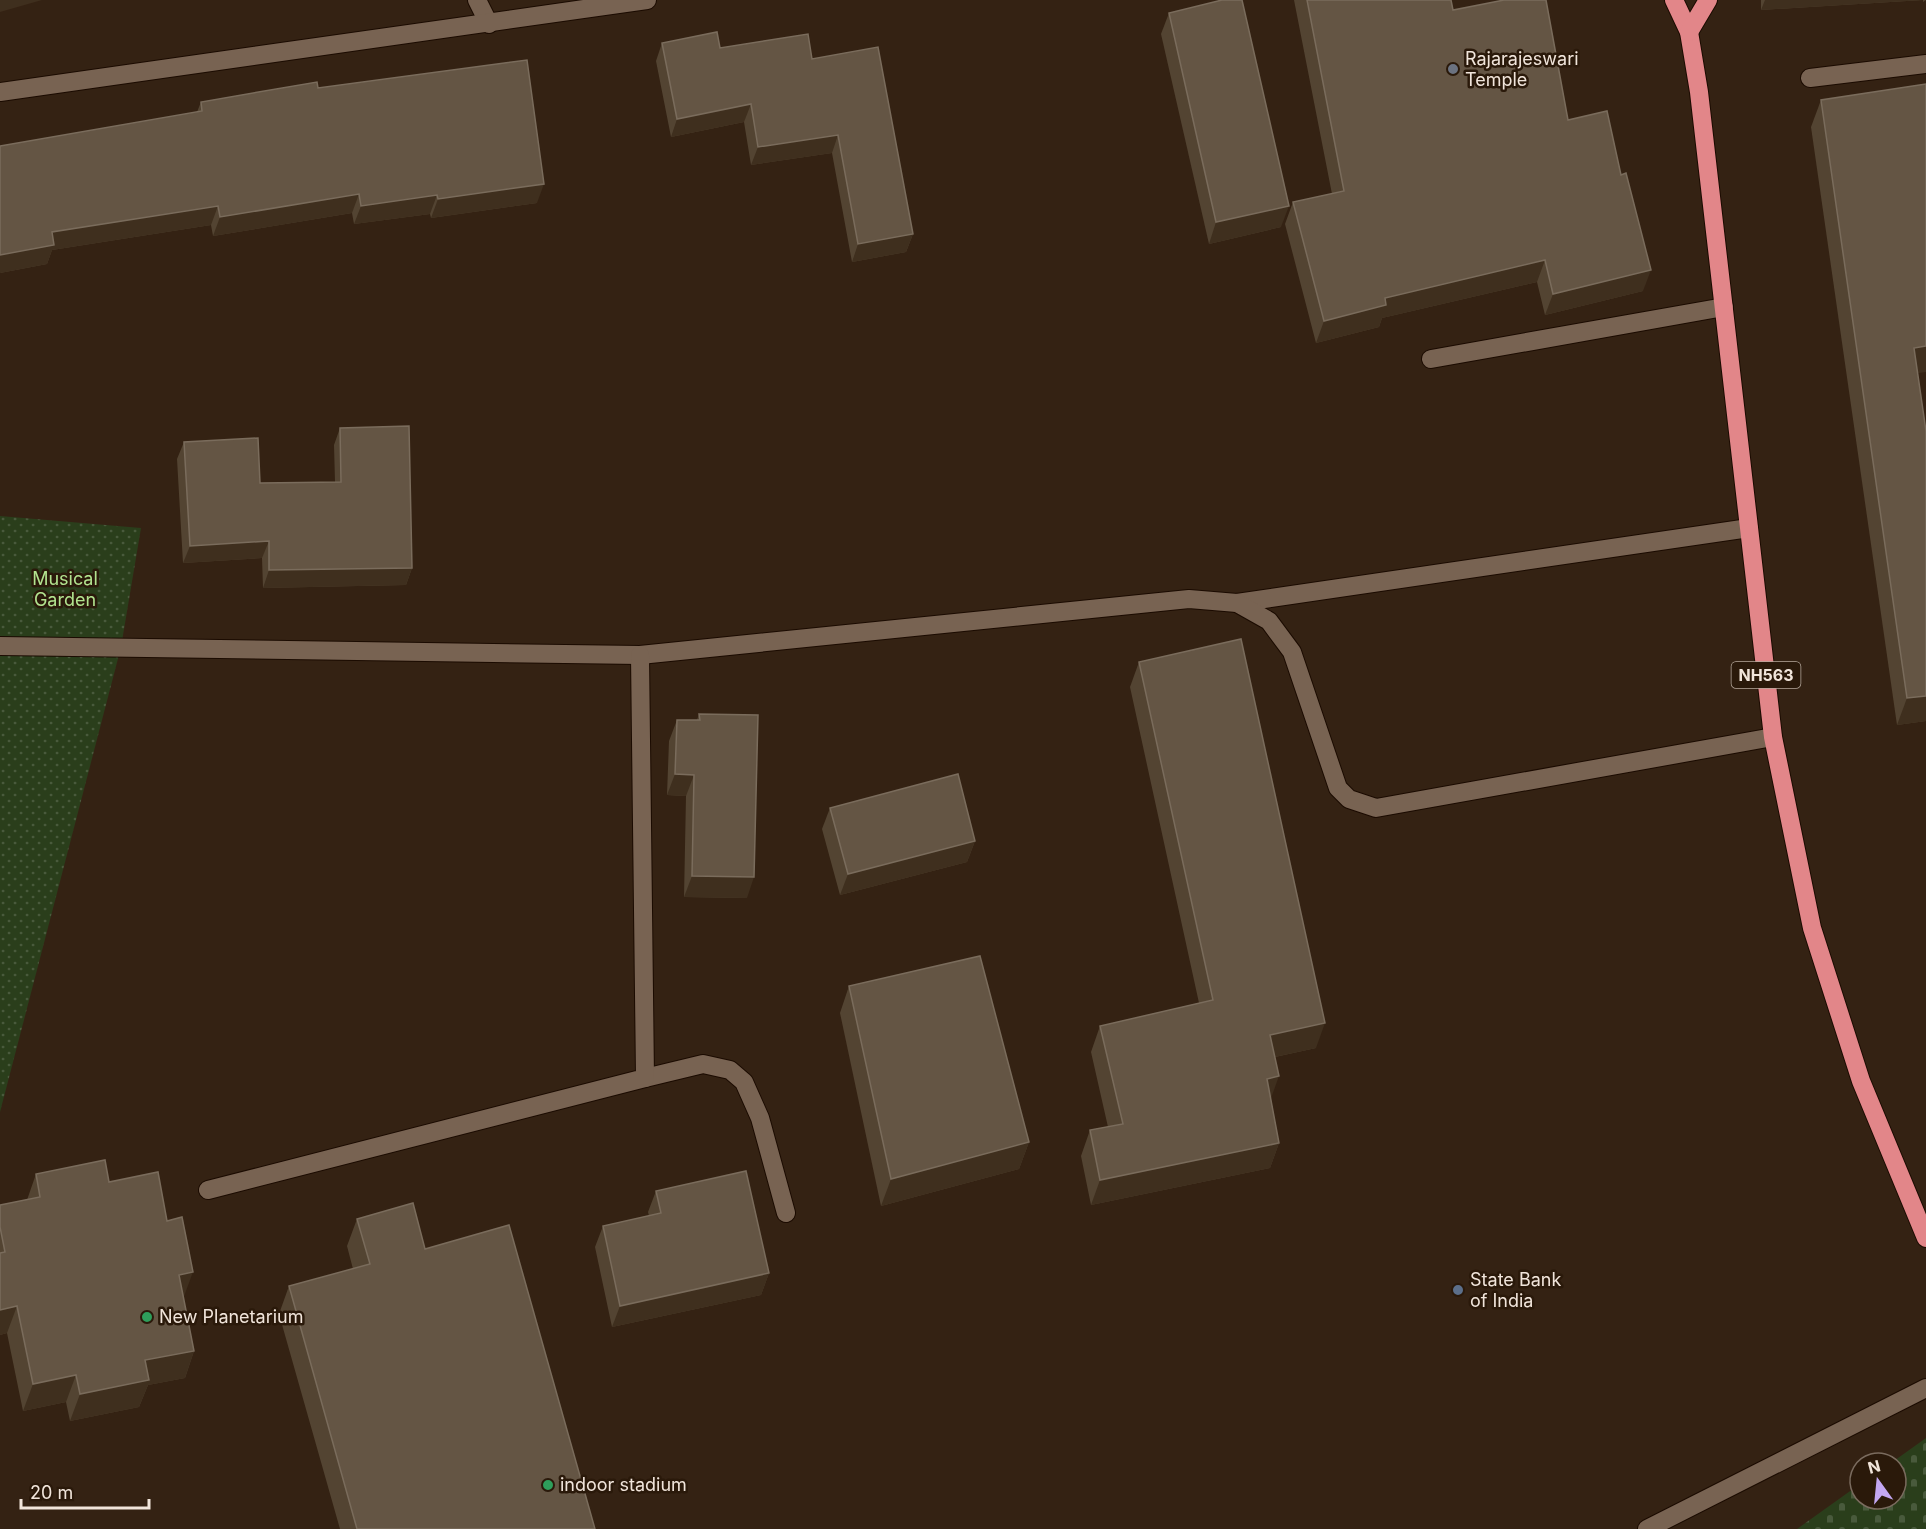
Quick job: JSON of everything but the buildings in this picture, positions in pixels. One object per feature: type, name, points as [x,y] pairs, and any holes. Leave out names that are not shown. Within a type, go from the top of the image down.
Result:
[{"type":"highway","name":"NH563","points":[[1674,0],[1689,32],[1724,308],[1773,738],[1812,928],[1860,1081],[1926,1238]]},
{"type":"highway","points":[[1689,32],[1708,0]]},
{"type":"street","points":[[477,0],[489,24]]},
{"type":"street","points":[[0,92],[646,0]]},
{"type":"street","points":[[1810,78],[1926,64]]},
{"type":"street","points":[[1431,359],[1724,308]]},
{"type":"street","points":[[0,646],[640,655],[1190,599],[1237,603],[1749,528]]},
{"type":"street","points":[[1237,603],[1269,621],[1293,652],[1338,788],[1349,799],[1376,808],[1773,738]]},
{"type":"street","points":[[640,655],[645,1077]]},
{"type":"street","points":[[208,1190],[703,1064],[730,1070],[744,1082],[760,1118],[786,1213]]},
{"type":"street","points":[[1647,1529],[1926,1388]]},
{"type":"green space","name":"Musical Garden","points":[[0,516],[141,528],[121,647],[0,1112]]},
{"type":"green space","points":[[1926,1438],[1926,1529],[1797,1529],[1848,1493],[1848,1511],[1908,1511],[1908,1451]]},
{"type":"place","name":"Rajarajeswari Temple","points":[[1453,69]]},
{"type":"place","name":"State Bank of India","points":[[1458,1290]]},
{"type":"place","name":"New Planetarium","points":[[147,1317]]},
{"type":"place","name":"indoor stadium","points":[[548,1485]]}]
